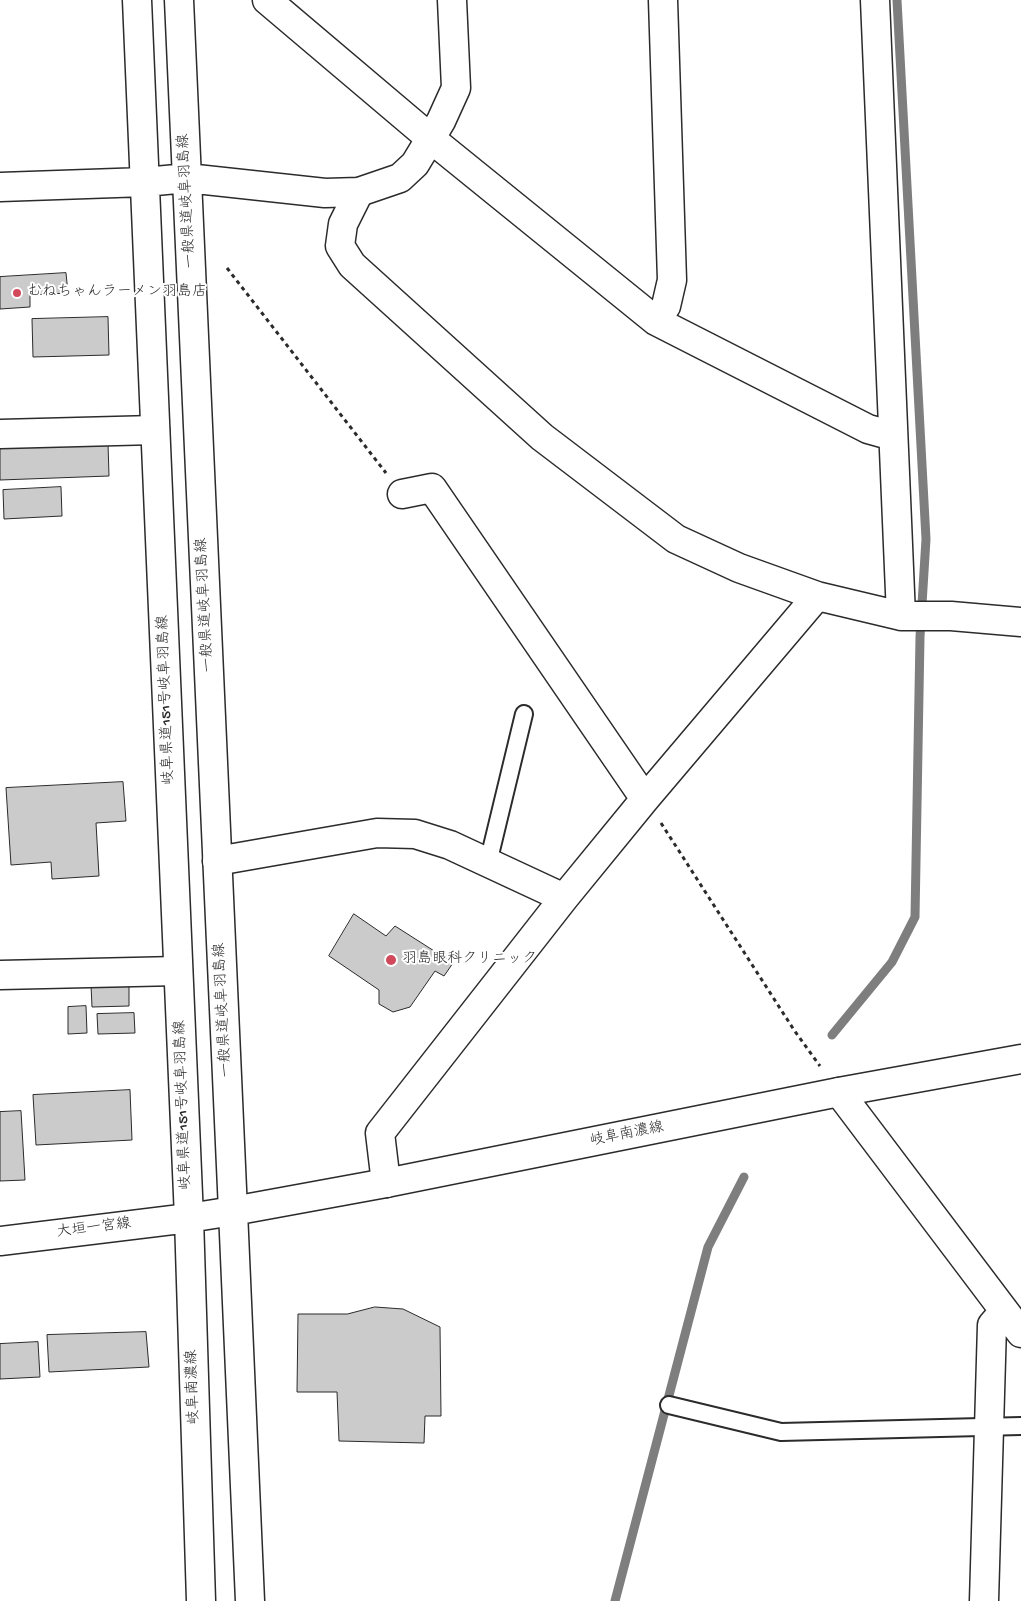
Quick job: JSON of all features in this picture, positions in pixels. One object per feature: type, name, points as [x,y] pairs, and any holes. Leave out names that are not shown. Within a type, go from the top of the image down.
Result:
[{"type":"street","points":[[137,0],[145,182]]},
{"type":"street","name":"一般県道岐阜羽島線","points":[[179,0],[233,1211]]},
{"type":"street","points":[[267,0],[430,138],[656,321],[868,429],[893,436]]},
{"type":"street","points":[[0,187],[145,182],[187,178],[325,192],[359,192],[400,178],[415,164],[441,121],[456,88],[452,0]]},
{"type":"street","points":[[656,321],[666,306],[672,280],[663,0]]},
{"type":"street","points":[[875,0],[901,616]]},
{"type":"street","name":"岐阜県道151号岐阜羽島線","points":[[145,182],[189,1218]]},
{"type":"street","points":[[359,192],[343,224],[340,246],[352,265],[542,437],[676,538],[739,568],[817,596],[901,616],[951,616],[1021,622]]},
{"type":"street","points":[[0,434],[155,430]]},
{"type":"street","points":[[402,494],[432,488],[645,799]]},
{"type":"street","points":[[386,1183],[380,1134],[564,898],[817,596]]},
{"type":"street","points":[[217,861],[377,833],[415,834],[450,845],[564,898]]},
{"type":"street","points":[[0,975],[178,971]]},
{"type":"street","name":"岐阜南濃線","points":[[201,1601],[189,1218],[386,1183],[838,1092],[1021,1059]]},
{"type":"street","points":[[838,1092],[1021,1333]]},
{"type":"street","points":[[233,1211],[250,1601]]},
{"type":"street","name":"大垣一宮線","points":[[0,1241],[189,1218]]},
{"type":"street","points":[[984,1601],[992,1325],[1004,1311]]},
{"type":"lane","points":[[488,863],[524,714]]},
{"type":"lane","points":[[669,1405],[781,1432],[1021,1426]]},
{"type":"path","points":[[227,268],[402,494]]},
{"type":"path","points":[[645,799],[794,1030],[838,1092]]},
{"type":"building","points":[[66,273],[68,293],[30,295],[30,307],[0,309],[0,277]]},
{"type":"building","points":[[108,317],[109,355],[33,357],[32,319]]},
{"type":"building","points":[[108,443],[109,476],[0,480],[0,447]]},
{"type":"building","points":[[61,487],[62,516],[4,519],[3,490]]},
{"type":"building","points":[[123,782],[126,821],[96,823],[99,876],[52,879],[51,862],[11,865],[6,788]]},
{"type":"building","name":"羽島眼科クリニック","points":[[354,914],[386,936],[395,926],[453,963],[444,976],[435,971],[410,1007],[393,1012],[379,1004],[379,990],[329,956]]},
{"type":"building","points":[[129,983],[129,1006],[92,1007],[91,985]]},
{"type":"building","points":[[86,1006],[87,1033],[68,1034],[68,1007]]},
{"type":"building","points":[[134,1013],[135,1033],[98,1034],[97,1014]]},
{"type":"building","points":[[130,1090],[132,1140],[36,1145],[33,1095]]},
{"type":"building","points":[[21,1111],[25,1180],[0,1181],[0,1112]]},
{"type":"building","points":[[375,1307],[403,1309],[440,1327],[441,1416],[425,1416],[424,1443],[339,1441],[337,1392],[297,1392],[298,1314],[347,1314]]},
{"type":"building","points":[[146,1332],[149,1367],[49,1372],[47,1335]]},
{"type":"building","points":[[38,1342],[40,1377],[0,1379],[0,1344]]},
{"type":"waterway","points":[[832,1035],[892,962],[915,917],[920,637],[926,539],[897,0]]},
{"type":"waterway","points":[[615,1601],[708,1247],[744,1177]]},
{"type":"place","name":"むねちゃんラーメン羽島店","points":[[17,293]]},
{"type":"place","name":"羽島眼科クリニック","points":[[391,960]]}]
